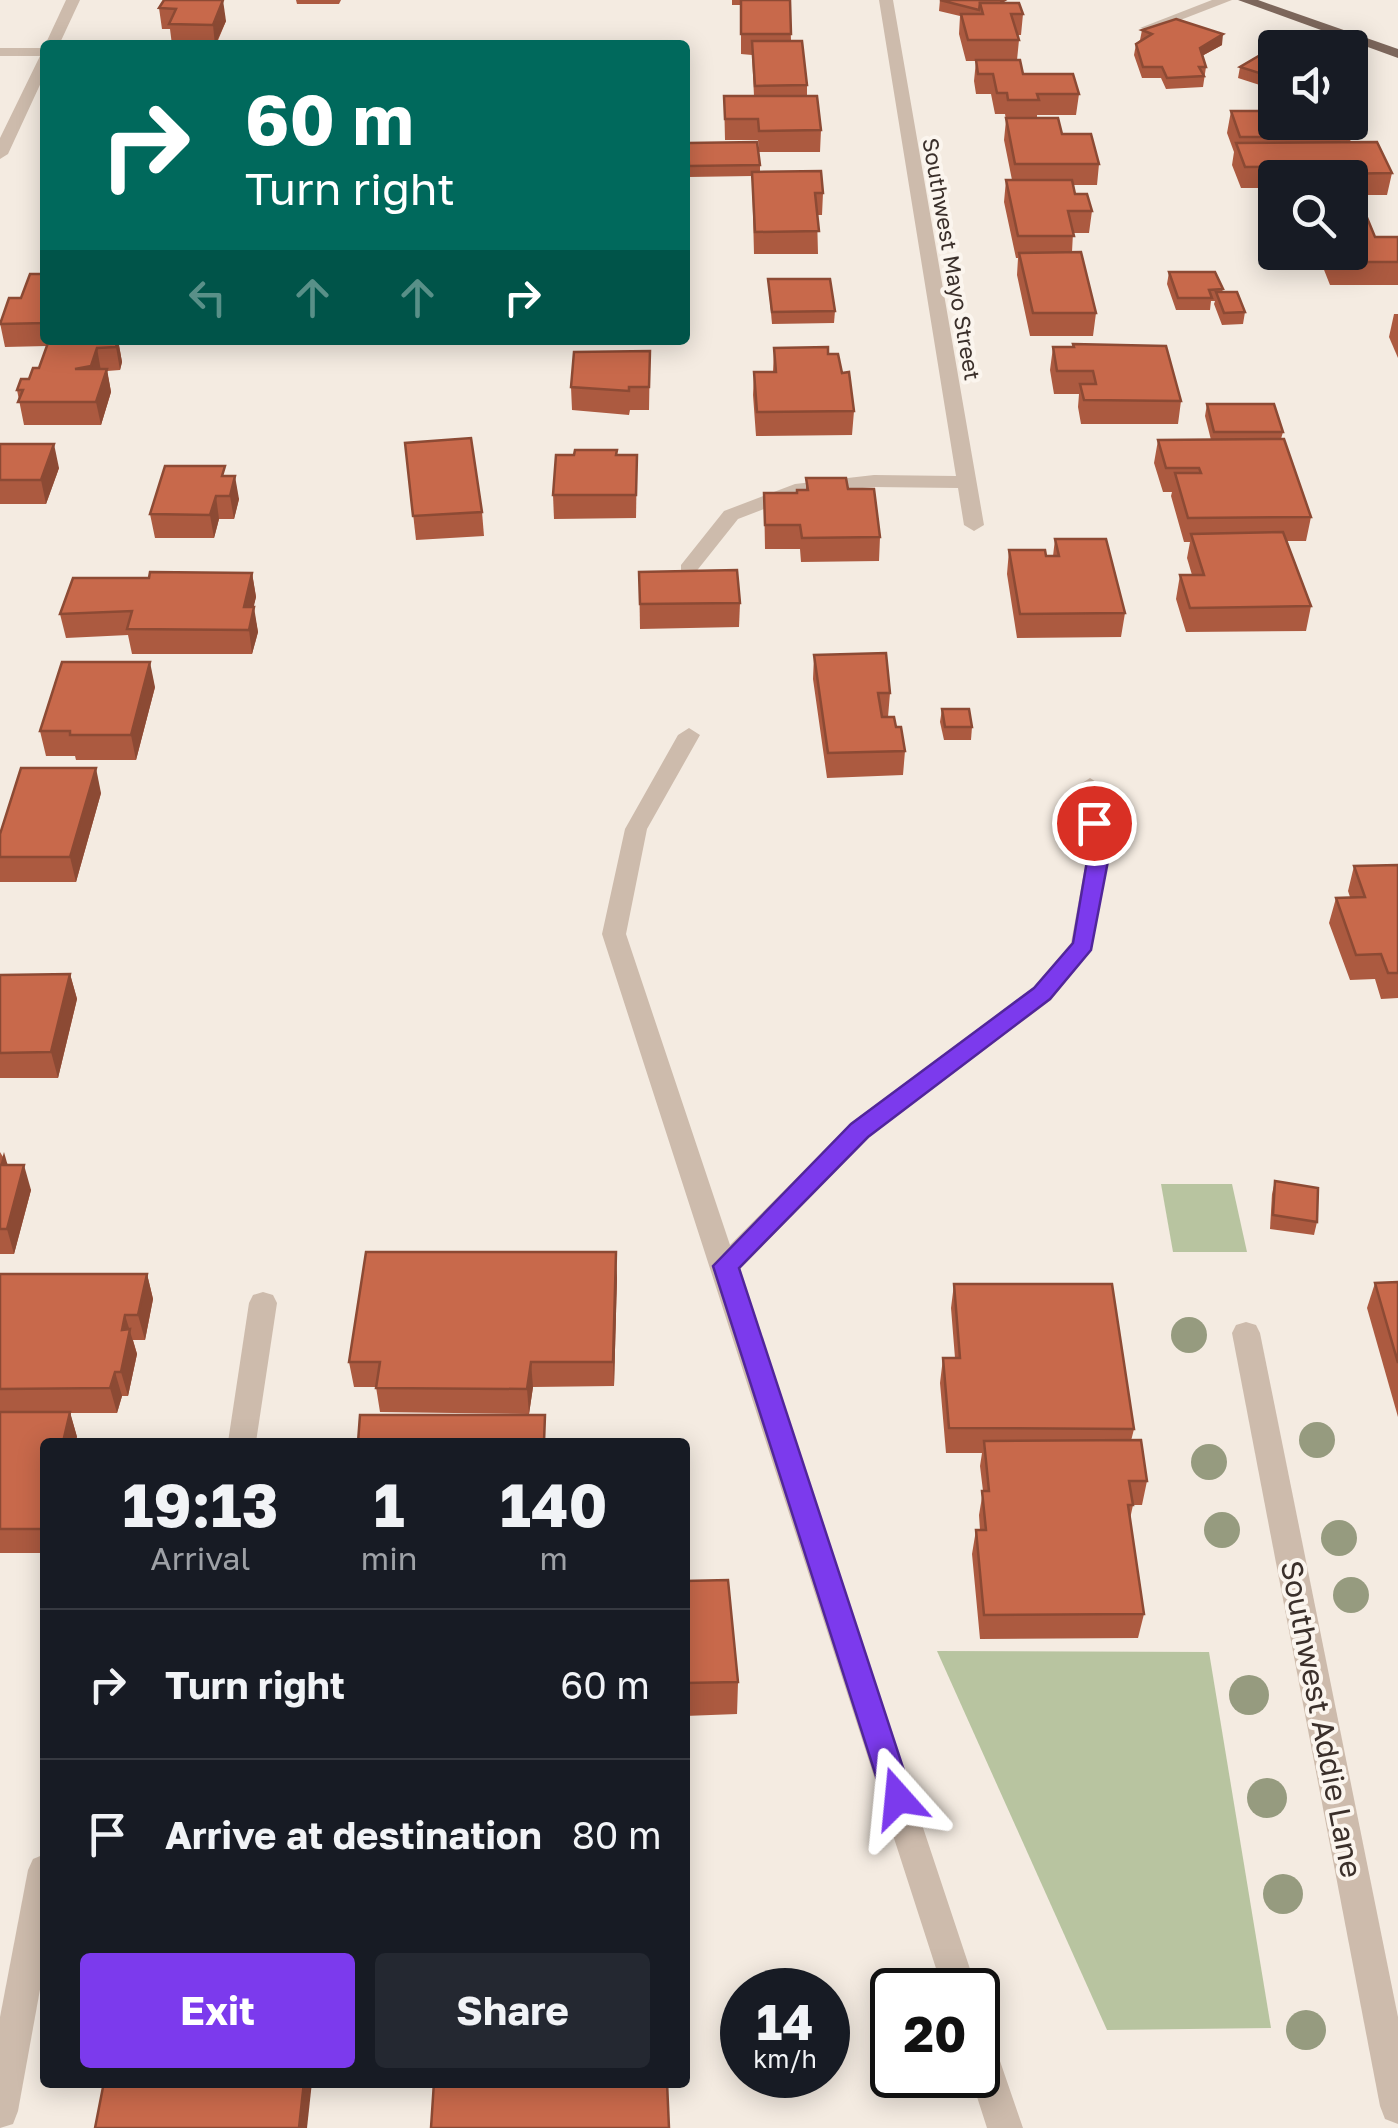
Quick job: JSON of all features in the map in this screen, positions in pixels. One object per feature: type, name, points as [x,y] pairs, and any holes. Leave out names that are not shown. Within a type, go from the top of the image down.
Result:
[{"type":"main road","points":[[1244,0],[1398,54]]},
{"type":"street","points":[[54,40],[73,0]]},
{"type":"street","name":"Southwest Mayo Street","points":[[886,0],[974,526]]},
{"type":"street","points":[[1146,28],[1225,0]]},
{"type":"street","points":[[0,52],[40,56]]},
{"type":"street","points":[[0,154],[40,67]]},
{"type":"street","points":[[688,569],[731,515],[802,488],[874,481],[967,482]]},
{"type":"street","points":[[689,735],[636,829],[614,934],[726,1266],[953,1968]]},
{"type":"street","points":[[726,1266],[860,1130],[1042,994],[1083,945],[1097,861],[1090,784]]},
{"type":"street","points":[[243,1438],[263,1302]]},
{"type":"street","name":"Southwest Addie Lane","points":[[1246,1334],[1398,2106]]},
{"type":"street","points":[[0,2111],[40,1897]]},
{"type":"street","points":[[995,2098],[1005,2128]]},
{"type":"green space","points":[[1161,1184],[1232,1184],[1247,1252],[1173,1252]]},
{"type":"green space","points":[[937,1651],[1209,1652],[1271,2028],[1107,2030]]},
{"type":"building","points":[[164,0],[223,0],[213,25],[169,24],[176,9],[159,8]]},
{"type":"building","points":[[741,0],[790,0],[791,34],[741,34]]},
{"type":"building","points":[[940,0],[1005,0],[980,3],[979,10]]},
{"type":"building","points":[[980,3],[1019,3],[1023,14],[1011,14],[1019,40],[968,40],[961,14],[983,14]]},
{"type":"building","points":[[1176,19],[1223,34],[1200,48],[1206,67],[1199,67],[1204,76],[1167,78],[1162,67],[1143,67],[1136,44],[1152,34],[1142,30]]},
{"type":"building","points":[[752,41],[802,41],[807,85],[755,86]]},
{"type":"building","points":[[1258,56],[1258,73],[1240,67]]},
{"type":"building","points":[[976,60],[1020,60],[1023,74],[1073,74],[1079,94],[1037,94],[1039,100],[1008,100],[1007,93],[997,93],[993,74],[978,74]]},
{"type":"building","points":[[724,96],[817,96],[821,130],[759,131],[758,119],[725,119]]},
{"type":"building","points":[[1231,111],[1258,111],[1258,137],[1240,137]]},
{"type":"building","points":[[1006,118],[1058,118],[1062,134],[1091,134],[1099,164],[1015,164]]},
{"type":"building","points":[[757,142],[760,165],[690,166],[690,143]]},
{"type":"building","points":[[1377,142],[1392,173],[1368,173],[1368,160],[1258,160],[1258,167],[1245,167],[1236,143]]},
{"type":"building","points":[[821,171],[823,193],[815,193],[819,231],[755,232],[752,172]]},
{"type":"building","points":[[1006,180],[1072,180],[1075,194],[1087,194],[1092,211],[1068,211],[1074,236],[1018,236]]},
{"type":"building","points":[[1368,220],[1375,237],[1398,237],[1398,262],[1368,262]]},
{"type":"building","points":[[1081,252],[1096,313],[1033,313],[1019,253]]},
{"type":"building","points":[[1169,272],[1215,272],[1223,289],[1209,290],[1212,298],[1178,298]]},
{"type":"building","points":[[30,274],[40,274],[40,323],[0,324],[9,298],[21,298]]},
{"type":"building","points":[[768,279],[830,279],[835,311],[772,312]]},
{"type":"building","points":[[1216,292],[1237,292],[1245,312],[1224,313]]},
{"type":"building","points":[[1073,344],[1166,346],[1181,401],[1084,400],[1080,384],[1096,384],[1093,371],[1057,371],[1053,347],[1074,347]]},
{"type":"building","points":[[47,345],[117,345],[97,348],[91,366],[75,369],[107,369],[96,402],[18,402],[23,390],[17,390],[21,379],[29,379],[33,368],[39,368]]},
{"type":"building","points":[[828,347],[828,354],[838,354],[842,373],[849,372],[854,411],[757,412],[754,372],[776,372],[774,348]]},
{"type":"building","points":[[650,351],[649,387],[629,387],[629,391],[571,387],[574,352]]},
{"type":"building","points":[[1207,404],[1274,404],[1283,432],[1214,432]]},
{"type":"building","points":[[471,438],[482,512],[413,516],[405,443]]},
{"type":"building","points":[[1284,439],[1311,517],[1188,518],[1175,473],[1201,473],[1199,468],[1166,468],[1158,440]]},
{"type":"building","points":[[0,444],[54,444],[41,480],[0,480]]},
{"type":"building","points":[[575,450],[617,450],[616,455],[637,455],[636,495],[553,495],[556,455],[574,455]]},
{"type":"building","points":[[165,466],[225,466],[222,476],[235,476],[230,496],[216,496],[210,515],[150,514]]},
{"type":"building","points":[[806,478],[846,478],[848,489],[874,489],[880,537],[802,538],[800,525],[765,525],[764,493],[808,490]]},
{"type":"building","points":[[1283,532],[1311,606],[1190,608],[1180,575],[1204,575],[1191,534]]},
{"type":"building","points":[[1055,539],[1106,539],[1125,613],[1020,614],[1009,550],[1045,550],[1046,556],[1059,556]]},
{"type":"building","points":[[737,570],[740,603],[640,604],[639,572]]},
{"type":"building","points":[[150,572],[252,573],[244,607],[254,607],[249,630],[127,629],[132,611],[60,614],[73,578],[149,578]]},
{"type":"building","points":[[886,653],[890,693],[878,693],[882,717],[894,717],[896,727],[901,727],[905,751],[828,753],[814,655]]},
{"type":"building","points":[[62,662],[150,662],[131,735],[40,731]]},
{"type":"building","points":[[942,709],[969,709],[972,727],[945,727]]},
{"type":"building","points":[[21,768],[96,768],[70,857],[0,857],[0,834]]},
{"type":"building","points":[[1398,865],[1398,973],[1388,973],[1381,954],[1356,955],[1336,898],[1365,897],[1354,866]]},
{"type":"building","points":[[70,974],[51,1052],[0,1053],[0,975]]},
{"type":"building","points":[[0,1165],[24,1165],[7,1229],[0,1229]]},
{"type":"building","points":[[1275,1181],[1318,1188],[1317,1222],[1273,1215]]},
{"type":"building","points":[[366,1252],[616,1252],[613,1362],[531,1362],[527,1389],[376,1388],[380,1362],[349,1362]]},
{"type":"building","points":[[0,1274],[147,1274],[138,1315],[125,1315],[122,1330],[130,1329],[121,1372],[115,1372],[110,1388],[0,1389]]},
{"type":"building","points":[[1398,1282],[1398,1363],[1375,1283]]},
{"type":"building","points":[[954,1284],[1112,1284],[1134,1429],[949,1428],[943,1358],[960,1358]]},
{"type":"building","points":[[0,1412],[70,1412],[64,1438],[40,1438],[40,1529],[0,1529]]},
{"type":"building","points":[[360,1415],[545,1415],[544,1438],[358,1438]]},
{"type":"building","points":[[1141,1440],[1147,1481],[1129,1481],[1133,1505],[1128,1505],[1144,1614],[984,1615],[976,1530],[986,1530],[982,1491],[989,1491],[984,1441]]},
{"type":"building","points":[[728,1580],[738,1682],[690,1683],[690,1581]]},
{"type":"building","points":[[103,2088],[303,2088],[299,2128],[95,2128]]},
{"type":"building","points":[[434,2088],[667,2088],[669,2128],[431,2128]]},
{"type":"route","points":[[898,1798],[726,1266],[860,1130],[1042,994],[1083,945],[1097,861],[1094,823]]}]
